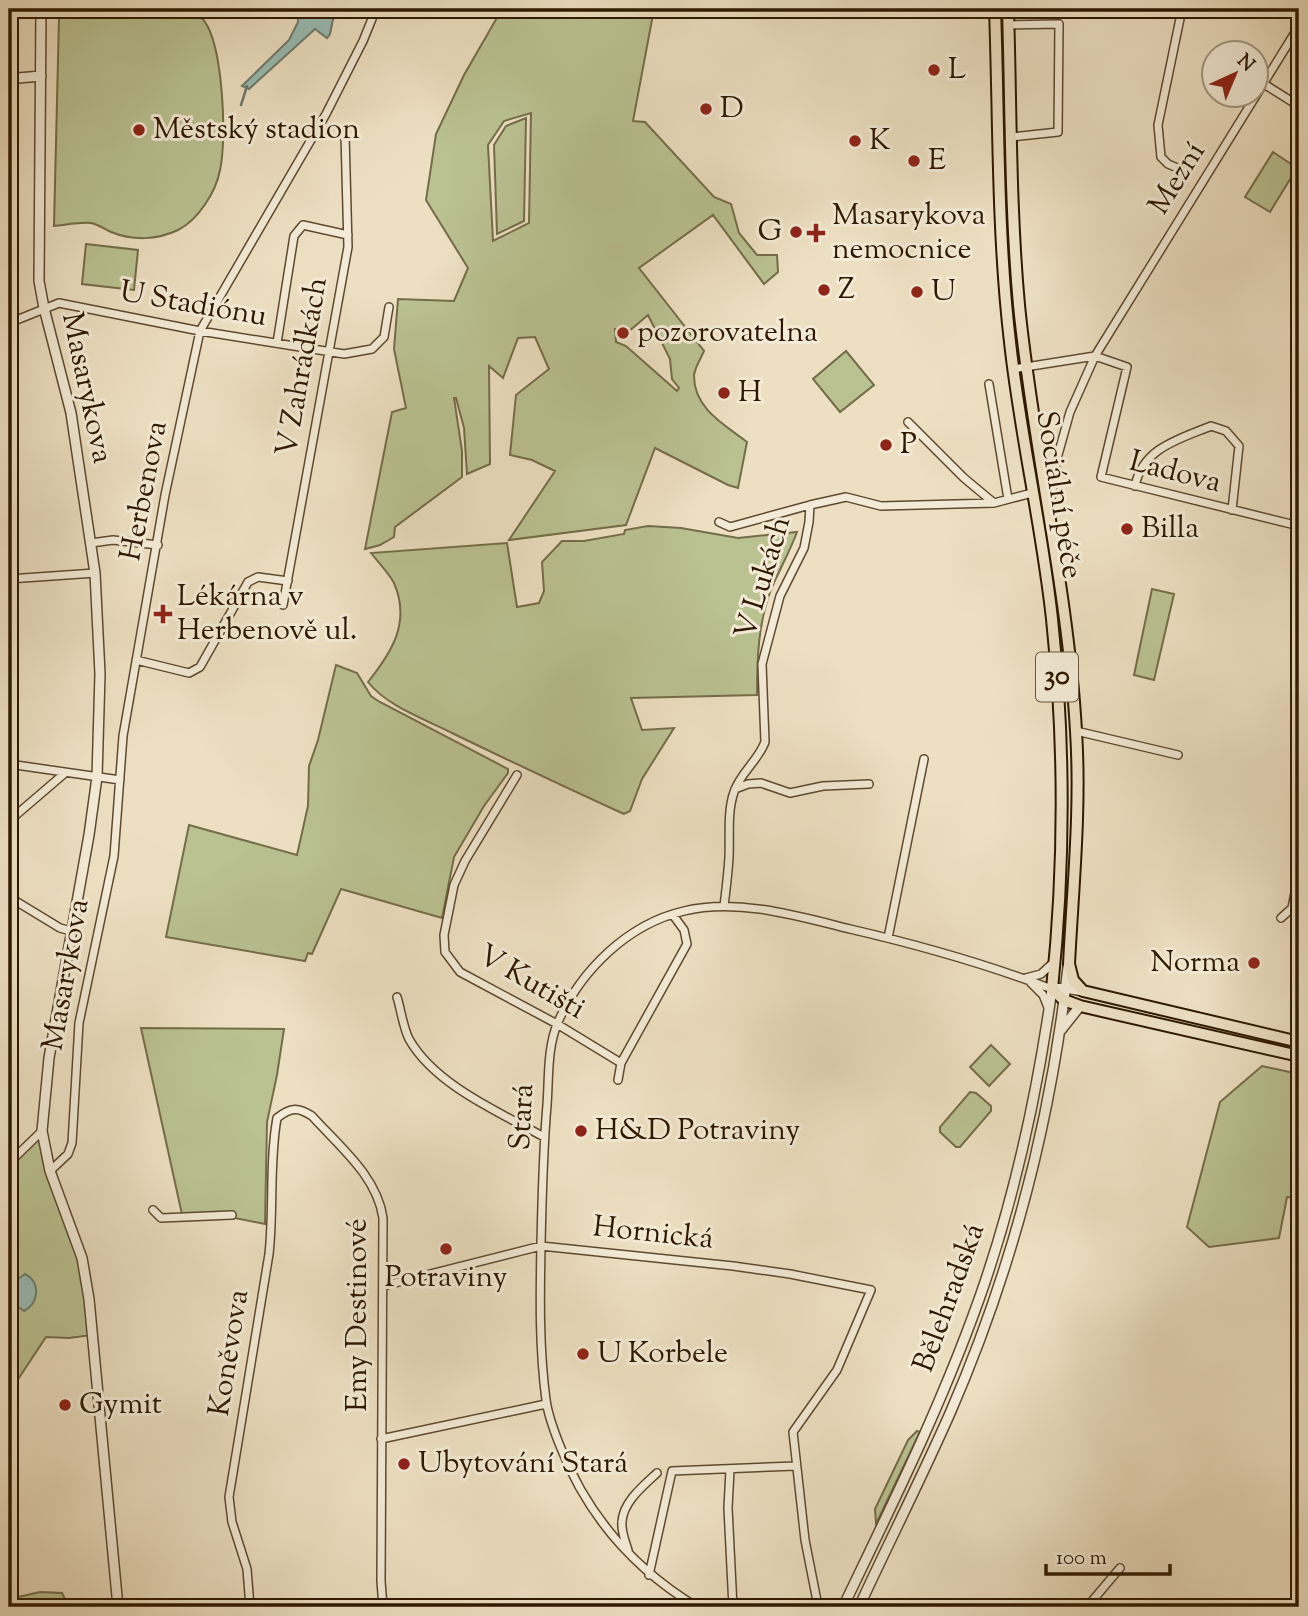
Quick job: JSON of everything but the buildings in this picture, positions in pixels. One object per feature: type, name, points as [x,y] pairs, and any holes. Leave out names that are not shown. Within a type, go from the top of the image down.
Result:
[{"type":"main road","name":"Sociální péče","points":[[995,9],[1001,241],[1013,369],[1052,616],[1062,737],[1062,854],[1052,989]]},
{"type":"main road","name":"Sociální péče","points":[[1008,9],[1017,275],[1026,366],[1065,613],[1076,732],[1076,851],[1069,964]]},
{"type":"main road","points":[[1069,964],[1073,981],[1083,991],[1299,1042]]},
{"type":"main road","points":[[1052,989],[1065,994],[1080,1006],[1299,1056]]},
{"type":"street","name":"Masarykova","points":[[41,9],[39,281],[71,413],[95,573],[100,674],[97,777],[49,1058],[42,1131],[50,1171],[82,1258],[89,1299],[118,1607]]},
{"type":"street","name":"Herbenova","points":[[136,660],[165,495],[200,331],[326,114],[376,9]]},
{"type":"street","points":[[1182,9],[1158,125],[1161,157],[1168,164],[1187,172]]},
{"type":"street","points":[[1008,25],[1059,24],[1058,132],[1012,137]]},
{"type":"street","name":"Mezní","points":[[1270,74],[1299,26]]},
{"type":"street","points":[[9,81],[41,76]]},
{"type":"street","points":[[1270,88],[1299,106]]},
{"type":"street","name":"Mezní","points":[[1049,514],[1056,462],[1070,412],[1095,356],[1249,108]]},
{"type":"street","name":"V Zahrádkách","points":[[284,605],[348,247],[345,135]]},
{"type":"street","points":[[277,343],[294,236],[303,225],[348,235]]},
{"type":"street","name":"U Stadiónu","points":[[44,308],[59,303],[200,331],[344,354],[372,349],[384,337],[389,307]]},
{"type":"street","points":[[9,323],[44,308]]},
{"type":"street","points":[[1013,369],[1095,356]]},
{"type":"street","name":"Ladova","points":[[1095,356],[1127,367],[1101,477],[1299,526]]},
{"type":"street","points":[[989,384],[1009,499]]},
{"type":"street","points":[[908,422],[964,478],[994,503]]},
{"type":"street","points":[[1135,486],[1138,474],[1150,455],[1170,443],[1211,426],[1226,431],[1239,446],[1231,510]]},
{"type":"street","points":[[719,522],[730,527],[846,497],[881,506],[994,503],[1032,493]]},
{"type":"street","name":"V Lukách","points":[[724,906],[734,790],[765,742],[762,664],[780,596],[804,548],[810,505]]},
{"type":"street","points":[[91,543],[113,540],[158,545]]},
{"type":"street","points":[[9,579],[95,573]]},
{"type":"street","points":[[136,660],[189,673],[195,671],[200,667],[248,582],[258,577],[288,581]]},
{"type":"street","name":"Masarykova","points":[[50,1171],[68,1154],[72,1143],[79,1023],[114,856],[123,736],[136,660]]},
{"type":"street","points":[[1076,732],[1178,755]]},
{"type":"street","points":[[888,938],[924,759]]},
{"type":"street","points":[[9,764],[120,780]]},
{"type":"street","points":[[9,821],[65,773]]},
{"type":"street","name":"V Kutišti","points":[[517,775],[465,861],[454,885],[444,934],[445,952],[460,972],[557,1024],[621,1063]]},
{"type":"street","points":[[734,790],[748,783],[761,783],[790,793],[823,786],[869,784]]},
{"type":"street","points":[[1281,918],[1292,908],[1299,872]]},
{"type":"street","points":[[9,897],[60,928],[71,931]]},
{"type":"street","name":"Stará","points":[[697,1607],[649,1575],[607,1530],[575,1479],[559,1445],[546,1404],[539,1327],[544,1137],[550,1058],[557,1024],[582,981],[611,949],[644,926],[684,911],[724,906],[817,921],[888,938],[988,965],[1052,989]]},
{"type":"street","points":[[618,1080],[621,1063],[687,944],[684,930],[673,915]]},
{"type":"street","points":[[1025,978],[1041,974],[1055,961]]},
{"type":"street","name":"Sociální péče","points":[[1065,994],[1069,964]]},
{"type":"street","points":[[1025,978],[1041,992],[1049,1010]]},
{"type":"street","name":"Bělehradská","points":[[843,1607],[935,1412],[985,1284],[1026,1135],[1052,989]]},
{"type":"street","points":[[1065,994],[1083,991]]},
{"type":"street","name":"Bělehradská","points":[[859,1607],[951,1411],[997,1290],[1028,1188],[1040,1137],[1065,994]]},
{"type":"street","points":[[397,997],[409,1038],[438,1073],[456,1087],[544,1137]]},
{"type":"street","name":"Bělehradská","points":[[1059,1034],[1080,1006]]},
{"type":"street","name":"Emy Destinové","points":[[288,1109],[301,1108],[313,1116],[373,1184],[380,1200],[383,1218],[381,1439]]},
{"type":"street","name":"Koněvova","points":[[250,1607],[247,1569],[232,1522],[229,1497],[269,1251],[274,1139],[278,1118],[288,1109]]},
{"type":"street","points":[[9,1163],[42,1131]]},
{"type":"street","points":[[153,1210],[161,1217],[232,1215]]},
{"type":"street","name":"Hornická","points":[[383,1286],[541,1246],[733,1266],[871,1290],[837,1370],[793,1432],[805,1540],[818,1606]]},
{"type":"street","points":[[383,1607],[381,1439],[546,1404]]},
{"type":"street","points":[[649,1575],[671,1471],[795,1466]]},
{"type":"street","points":[[730,1470],[728,1508],[733,1607]]},
{"type":"street","points":[[628,1553],[621,1525],[624,1513],[638,1490],[657,1473]]},
{"type":"street","points":[[1087,1607],[1120,1568]]},
{"type":"green space","name":"Městský stadion","points":[[109,9],[189,9],[205,22],[216,52],[223,116],[222,156],[218,178],[205,204],[192,220],[178,230],[162,236],[128,237],[91,223],[54,226],[59,18],[93,18]]},
{"type":"green space","points":[[224,9],[269,9],[269,15],[224,13]]},
{"type":"green space","points":[[502,9],[654,9],[633,121],[645,122],[714,197],[731,204],[739,233],[757,255],[777,255],[778,272],[764,284],[713,215],[639,268],[704,351],[694,376],[699,398],[712,415],[747,442],[738,488],[655,448],[626,525],[509,540],[555,471],[532,460],[510,455],[516,395],[549,369],[535,337],[518,338],[503,378],[489,366],[490,464],[467,474],[464,428],[454,398],[462,451],[462,477],[395,527],[394,537],[365,549],[392,412],[406,408],[394,349],[398,299],[454,301],[468,268],[426,200],[436,134],[464,75]],"holes":[[[531,113],[529,223],[493,241],[488,145],[504,121]],[[648,315],[670,359],[672,379],[679,388],[677,391],[626,346],[616,342],[615,329],[628,332]]]},
{"type":"green space","points":[[526,118],[524,221],[497,234],[494,145],[506,126]]},
{"type":"green space","points":[[1273,152],[1297,168],[1270,212],[1245,197]]},
{"type":"green space","points":[[86,244],[138,250],[134,290],[82,284]]},
{"type":"green space","points":[[846,351],[874,385],[840,412],[813,379]]},
{"type":"green space","points":[[648,526],[681,528],[738,538],[797,532],[767,600],[758,654],[757,695],[631,698],[642,730],[674,728],[642,779],[630,811],[624,814],[419,718],[386,699],[368,682],[385,659],[400,624],[399,597],[394,583],[371,553],[507,543],[517,607],[539,603],[544,591],[542,562],[562,541],[584,541],[624,534],[625,530]]},
{"type":"green space","points":[[1152,589],[1174,594],[1154,680],[1134,675]]},
{"type":"green space","points":[[336,665],[357,673],[371,696],[378,701],[508,769],[454,857],[442,918],[341,889],[312,954],[308,953],[305,961],[166,937],[189,825],[297,855],[308,806],[309,766]]},
{"type":"green space","points":[[141,1028],[284,1029],[267,1122],[265,1224],[230,1217],[183,1219]]},
{"type":"green space","points":[[991,1045],[1010,1064],[989,1086],[970,1067]]},
{"type":"green space","points":[[1262,1066],[1299,1074],[1299,1198],[1287,1197],[1279,1238],[1209,1247],[1187,1227],[1220,1102]]},
{"type":"green space","points":[[970,1092],[976,1093],[991,1106],[991,1111],[960,1147],[956,1147],[940,1132],[940,1127]]},
{"type":"green space","points":[[42,1131],[47,1160],[82,1258],[92,1335],[46,1337],[9,1393],[9,1163]]},
{"type":"green space","points":[[917,1431],[920,1432],[876,1524],[875,1509],[908,1440]]},
{"type":"green space","points":[[40,1592],[62,1593],[69,1607],[9,1607],[9,1599]]},
{"type":"water","points":[[297,9],[345,9],[344,14],[333,19],[327,38],[315,29],[249,89],[242,86],[289,40],[298,22]]},
{"type":"water","points":[[25,1274],[34,1282],[36,1292],[33,1303],[24,1311],[12,1298],[12,1292],[15,1283]]},
{"type":"waterway","points":[[241,105],[247,86]]},
{"type":"place","name":"L","points":[[934,70]]},
{"type":"place","name":"D","points":[[706,109]]},
{"type":"place","name":"Městský stadion","points":[[139,130]]},
{"type":"place","name":"K","points":[[855,141]]},
{"type":"place","name":"E","points":[[914,161]]},
{"type":"place","name":"G","points":[[796,232]]},
{"type":"place","name":"Masarykova nemocnice","points":[[816,233]]},
{"type":"place","name":"Z","points":[[824,290]]},
{"type":"place","name":"U","points":[[917,292]]},
{"type":"place","name":"pozorovatelna","points":[[623,333]]},
{"type":"place","name":"H","points":[[724,393]]},
{"type":"place","name":"P","points":[[886,445]]},
{"type":"place","name":"Billa","points":[[1127,529]]},
{"type":"place","name":"Lékárna v Herbenově ul.","points":[[163,614]]},
{"type":"place","name":"Norma","points":[[1254,963]]},
{"type":"place","name":"H&D Potraviny","points":[[581,1131]]},
{"type":"place","name":"Potraviny","points":[[446,1249]]},
{"type":"place","name":"U Korbele","points":[[583,1354]]},
{"type":"place","name":"Gymit","points":[[65,1405]]},
{"type":"place","name":"Ubytování Stará","points":[[404,1464]]}]
